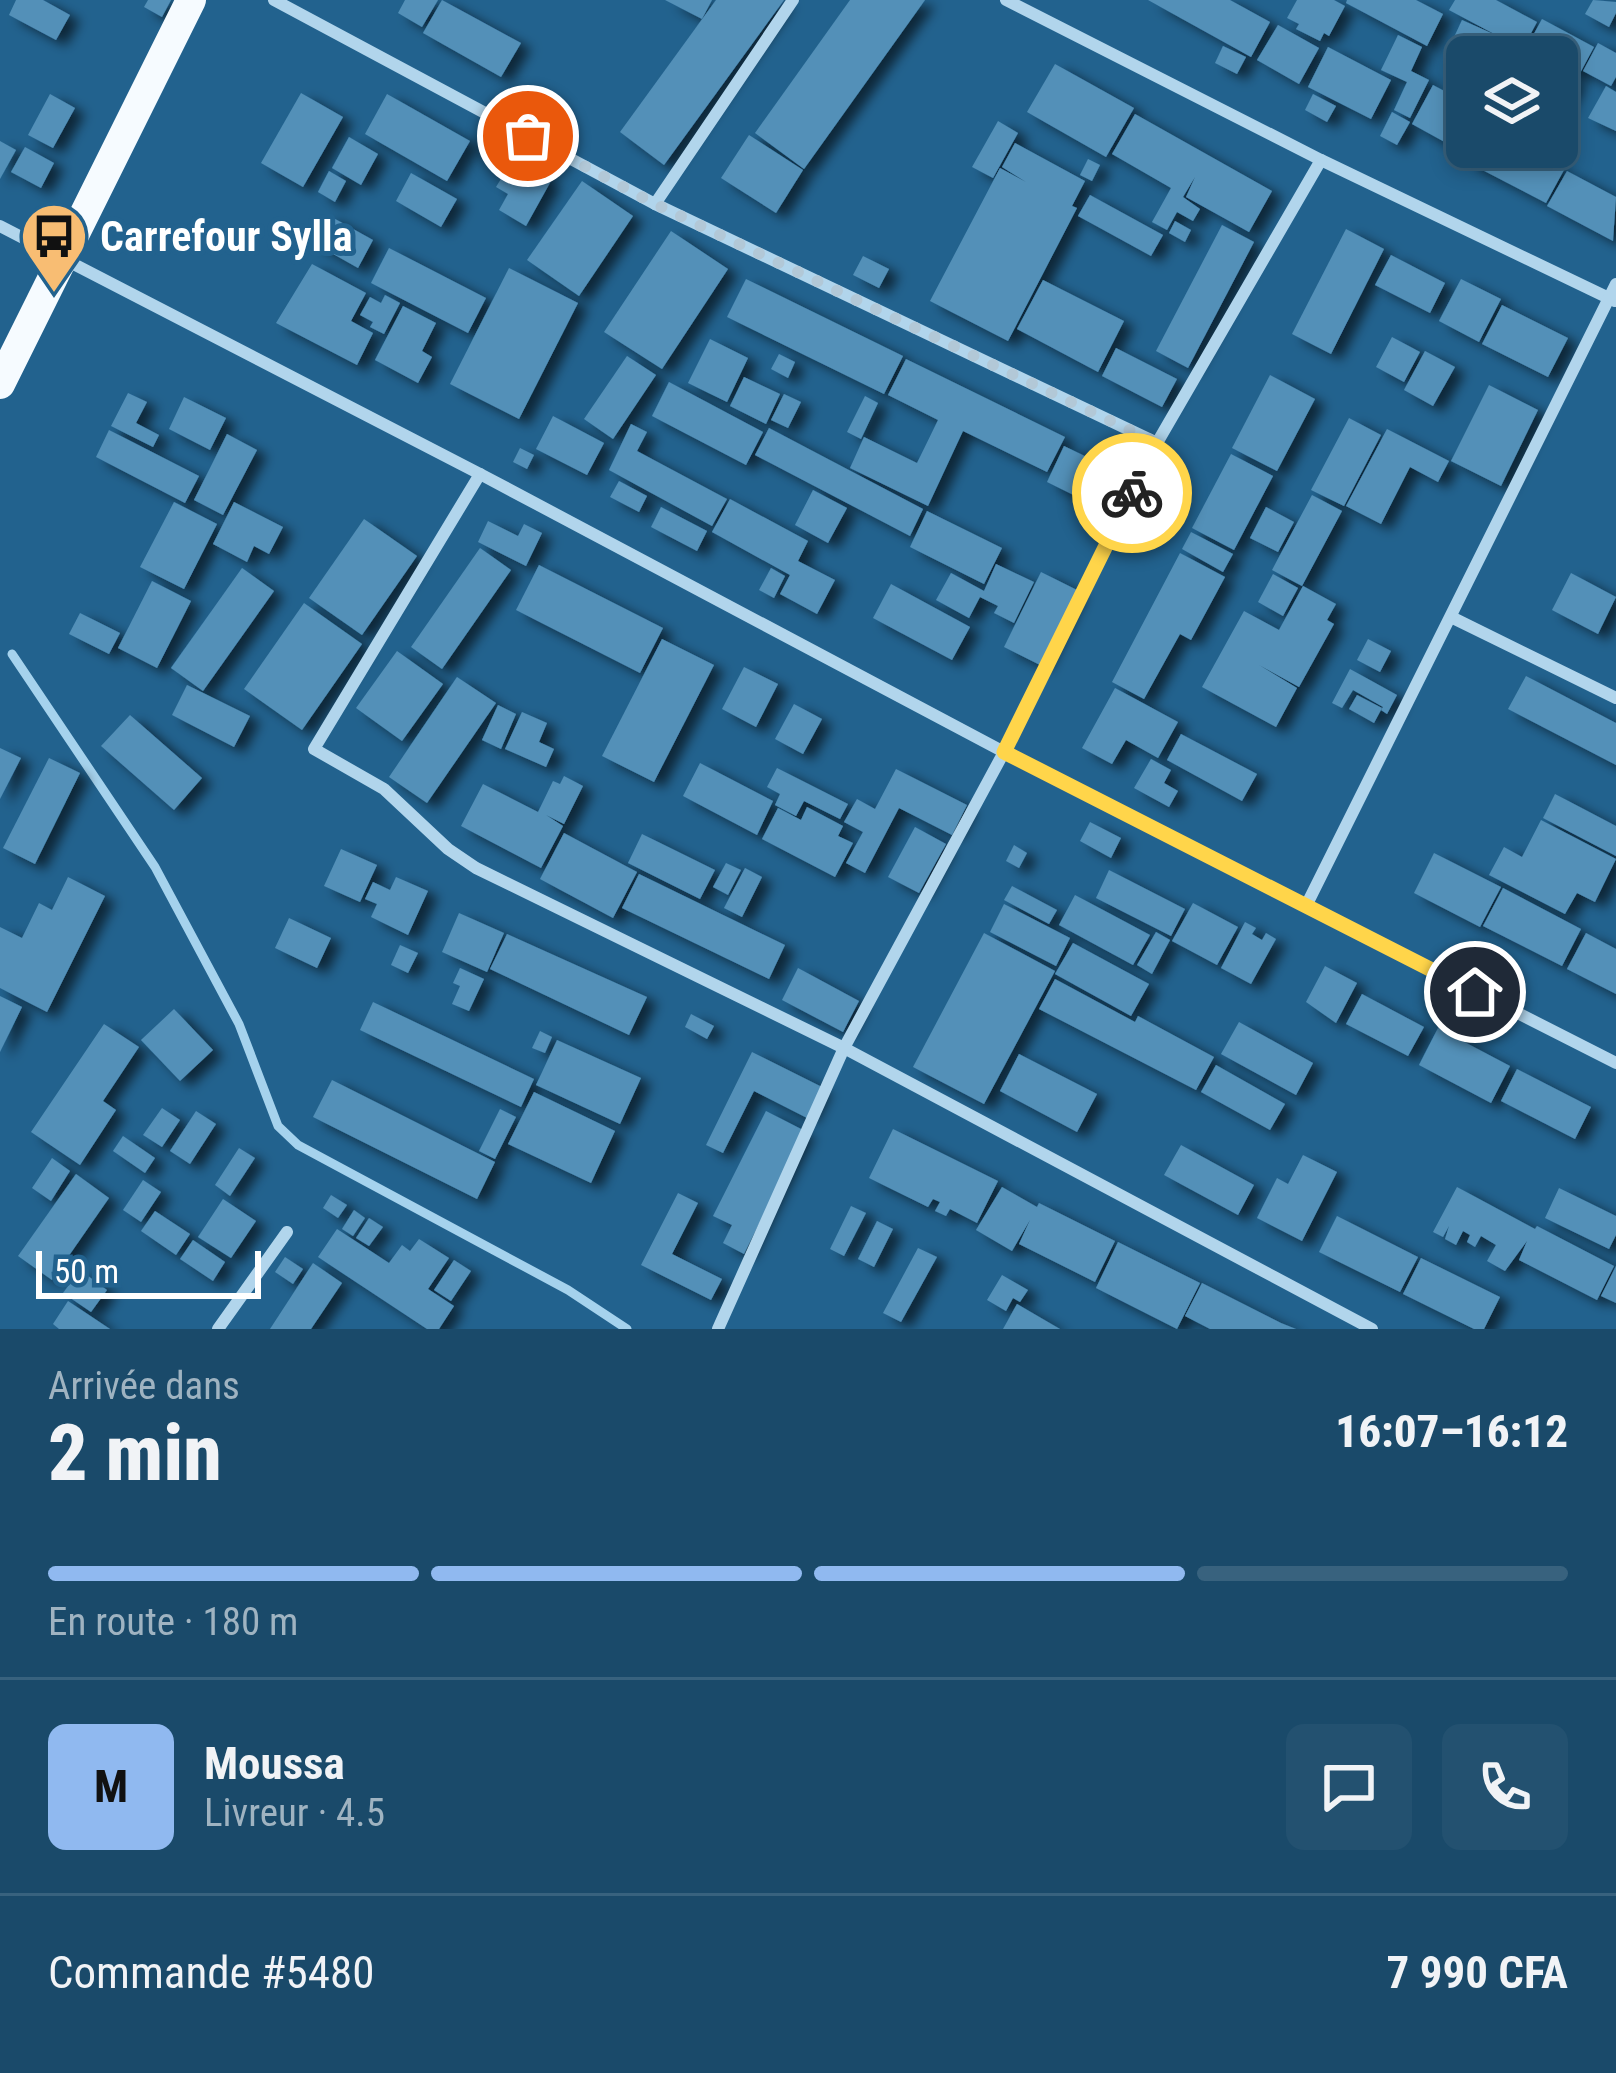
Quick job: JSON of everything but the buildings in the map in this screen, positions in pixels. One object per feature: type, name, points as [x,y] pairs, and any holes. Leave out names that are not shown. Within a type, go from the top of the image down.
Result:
[{"type":"main road","points":[[0,384],[190,0]]},
{"type":"street","points":[[274,0],[655,204],[1157,443]]},
{"type":"street","points":[[655,204],[793,0]]},
{"type":"street","points":[[1006,0],[1612,300]]},
{"type":"street","points":[[718,1329],[844,1048],[1004,752],[1157,443],[1322,160]]},
{"type":"street","points":[[0,226],[1004,752],[1616,1064]]},
{"type":"street","points":[[1307,904],[1616,284]]},
{"type":"street","points":[[480,474],[314,749],[384,789],[448,849],[476,868],[844,1048],[1372,1329]]},
{"type":"street","points":[[1453,618],[1616,698]]},
{"type":"street","points":[[218,1329],[287,1232]]},
{"type":"waterway","points":[[12,654],[155,867],[239,1024],[278,1126],[298,1145],[568,1290],[627,1329]]},
{"type":"way so far","points":[[528,136],[655,204],[1157,443],[1132,493]]},
{"type":"place","name":"Carrefour Sylla","points":[[54,295]]},
{"type":"route","points":[[1132,493],[1004,752],[1475,992]]}]
